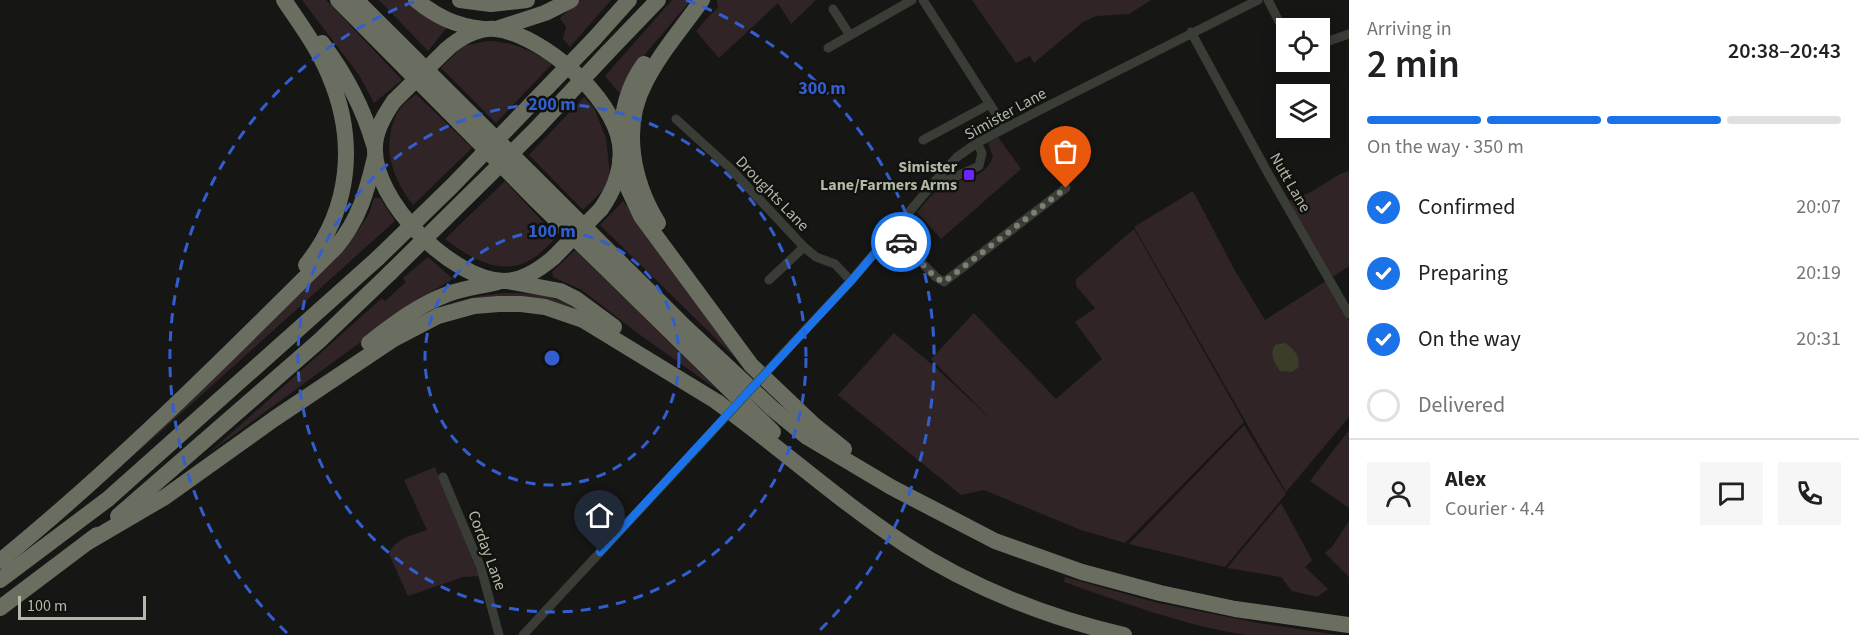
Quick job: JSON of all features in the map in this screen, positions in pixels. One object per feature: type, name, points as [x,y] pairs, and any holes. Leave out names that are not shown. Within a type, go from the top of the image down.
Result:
[{"type":"highway","points":[[286,0],[335,61],[356,95],[367,120],[383,183],[394,203],[441,255],[475,274],[560,291],[576,299],[719,403],[907,545],[979,585],[1027,605],[1101,630],[1124,635]]},
{"type":"highway","points":[[193,390],[286,290],[316,253],[337,212],[344,188],[346,130],[338,98],[318,52],[286,0]]},
{"type":"highway","points":[[338,0],[577,241],[839,495]]},
{"type":"highway","points":[[356,0],[689,331],[773,409],[807,437],[891,487],[995,541],[1082,572],[1160,593],[1235,609],[1349,625]]},
{"type":"highway","points":[[416,0],[441,18],[470,27],[516,35],[534,43],[561,61],[603,105],[620,142]]},
{"type":"highway","points":[[460,0],[491,4],[527,0]]},
{"type":"highway","points":[[0,561],[36,532],[193,390],[346,234],[362,207],[386,114],[394,101],[446,50],[463,37],[544,13],[571,0]]},
{"type":"highway","points":[[0,580],[108,500],[378,258],[476,161],[629,0]]},
{"type":"highway","points":[[0,608],[88,542],[319,341],[528,137],[658,0]]},
{"type":"highway","points":[[88,542],[165,497],[274,418],[399,320],[428,302],[450,293],[532,273],[553,258],[601,208],[611,194],[620,161],[625,103],[637,74],[701,0]]},
{"type":"highway","points":[[701,0],[644,84],[634,114],[632,147],[642,193],[722,326]]},
{"type":"highway","points":[[620,161],[633,201],[641,216],[751,365],[814,425],[891,487]]},
{"type":"highway","points":[[274,418],[383,346],[421,324],[456,310],[499,304],[545,307],[583,320],[719,403]]},
{"type":"street","points":[[828,48],[912,0]]},
{"type":"street","points":[[923,0],[1005,128]]},
{"type":"street","name":"Simister Lane","points":[[523,635],[851,281],[957,157],[1005,128],[1258,0]]},
{"type":"street","points":[[1268,0],[1277,18]]},
{"type":"street","points":[[833,9],[849,34]]},
{"type":"street","name":"Nutt Lane","points":[[1191,32],[1269,175],[1349,314]]},
{"type":"street","points":[[1330,41],[1349,34]]},
{"type":"street","points":[[923,140],[990,104]]},
{"type":"street","name":"Droughts Lane","points":[[676,120],[730,168],[804,247],[816,257],[835,264],[851,281]]},
{"type":"street","points":[[936,180],[941,183],[979,166],[982,153],[977,143]]},
{"type":"street","points":[[892,233],[936,278],[944,282],[1066,188]]},
{"type":"street","points":[[768,280],[804,247]]},
{"type":"street","name":"Corday Lane","points":[[442,477],[481,568],[499,635]]},
{"type":"shaded area","points":[[302,0],[326,0],[402,80],[374,103],[359,75]]},
{"type":"shaded area","points":[[379,0],[413,0],[448,26],[428,51]]},
{"type":"shaded area","points":[[580,0],[611,0],[570,47],[563,39],[566,27],[560,18]]},
{"type":"shaded area","points":[[672,0],[691,0],[635,66],[620,94],[605,76]]},
{"type":"shaded area","points":[[717,0],[816,0],[791,24],[778,3],[719,58],[696,31],[718,8]]},
{"type":"shaded area","points":[[972,0],[1151,0],[1129,14],[1096,16],[1083,22],[1034,63],[1030,56],[1016,63]]},
{"type":"shaded area","points":[[488,41],[522,48],[552,64],[496,123],[441,68],[463,46]]},
{"type":"shaded area","points":[[416,94],[472,148],[413,205],[395,174],[390,141],[391,130],[399,110]]},
{"type":"shaded area","points":[[584,97],[594,108],[606,138],[610,175],[605,188],[583,210],[529,155]]},
{"type":"shaded area","points":[[998,137],[1021,169],[941,239],[917,212],[941,188],[983,171],[993,157],[988,143]]},
{"type":"shaded area","points":[[1349,171],[1349,266],[1333,277],[1289,201]]},
{"type":"shaded area","points":[[505,181],[557,237],[532,259],[520,264],[497,266],[475,258],[445,239]]},
{"type":"shaded area","points":[[1193,191],[1234,269],[1265,320],[1326,281],[1349,321],[1349,417],[1286,492],[1134,227]]},
{"type":"shaded area","points":[[374,198],[380,198],[395,221],[139,451],[357,232],[369,214]]},
{"type":"shaded area","points":[[623,201],[713,324],[753,375],[600,225]]},
{"type":"shaded area","points":[[1134,229],[1244,422],[1125,543],[1081,530],[984,490],[961,495],[838,395],[894,333],[935,367],[994,422],[931,359],[974,313],[1056,399],[1102,359],[1075,322],[1095,308],[1076,286],[1076,279]]},
{"type":"shaded area","points":[[575,250],[719,391],[582,290],[553,277],[552,272]]},
{"type":"shaded area","points":[[428,257],[453,279],[421,298],[209,453],[382,298],[385,301],[406,282],[403,278]]},
{"type":"shaded area","points":[[506,293],[544,296],[578,310],[532,298],[416,317],[460,300]]},
{"type":"shaded area","points":[[1284,343],[1291,347],[1298,357],[1298,368],[1292,372],[1280,371],[1273,359],[1275,345]]},
{"type":"shaded area","points":[[1244,425],[1286,494],[1225,567],[1129,544]]},
{"type":"shaded area","points":[[1349,430],[1349,508],[1310,481]]},
{"type":"shaded area","points":[[435,467],[479,576],[463,577],[408,596],[389,554],[400,541],[427,530],[404,480]]},
{"type":"shaded area","points":[[1281,503],[1312,560],[1305,567],[1328,589],[1317,597],[1292,591],[1281,577],[1227,568]]},
{"type":"shaded area","points":[[1349,521],[1349,577],[1325,553],[1332,547]]},
{"type":"shaded area","points":[[1065,577],[1158,603],[1258,623],[1338,635],[1246,635],[1223,631],[1154,613],[1109,598],[1064,582]]},
{"type":"way so far","points":[[901,242],[936,278],[944,282],[1066,188]]},
{"type":"place","name":"Simister Lane/Farmers Arms","points":[[969,175]]},
{"type":"route","points":[[600,552],[851,281],[892,233],[901,242]]}]
